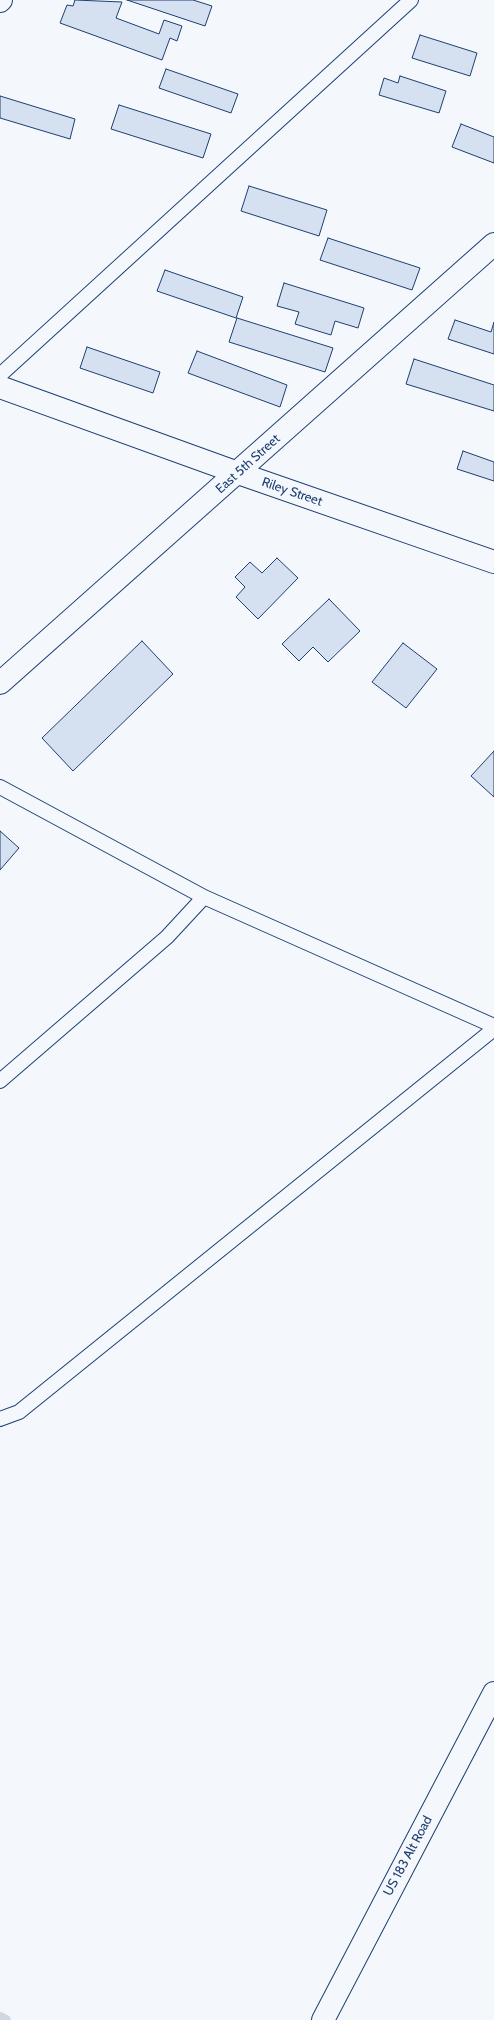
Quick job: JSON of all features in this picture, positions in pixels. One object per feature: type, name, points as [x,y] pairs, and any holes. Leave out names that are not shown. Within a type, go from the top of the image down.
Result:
[{"type":"main road","name":"East 5th Street","points":[[0,684],[494,244]]},
{"type":"main road","name":"Riley Street","points":[[0,387],[238,473],[494,562]]},
{"type":"main road","name":"US 183 Alt Road","points":[[323,2020],[494,1692]]},
{"type":"lane","points":[[0,375],[411,0]]},
{"type":"lane","points":[[0,787],[204,897],[494,1026]]},
{"type":"lane","points":[[0,1081],[167,937],[204,897]]},
{"type":"lane","points":[[0,1419],[19,1412],[494,1030]]},
{"type":"building","points":[[75,0],[122,2],[116,18],[159,34],[164,20],[182,26],[177,41],[170,38],[162,60],[60,23],[67,5],[73,6]]},
{"type":"building","points":[[127,0],[193,0],[212,6],[205,26]]},
{"type":"building","points":[[420,35],[477,53],[470,76],[412,58]]},
{"type":"building","points":[[166,69],[238,94],[231,113],[159,88]]},
{"type":"building","points":[[400,76],[446,91],[439,113],[379,95],[384,78],[398,83]]},
{"type":"building","points":[[0,96],[75,119],[70,139],[0,118]]},
{"type":"building","points":[[119,105],[211,134],[203,158],[111,129]]},
{"type":"building","points":[[461,124],[494,137],[494,163],[452,147]]},
{"type":"building","points":[[249,186],[327,210],[319,236],[241,211]]},
{"type":"building","points":[[328,238],[420,268],[412,290],[320,260]]},
{"type":"building","points":[[165,270],[243,297],[236,318],[157,291]]},
{"type":"building","points":[[284,283],[364,308],[358,328],[335,321],[331,335],[295,324],[299,312],[277,306]]},
{"type":"building","points":[[237,318],[333,348],[325,372],[229,342]]},
{"type":"building","points":[[455,320],[491,332],[494,322],[494,354],[448,339]]},
{"type":"building","points":[[87,347],[160,372],[153,393],[80,368]]},
{"type":"building","points":[[197,351],[287,385],[280,407],[188,373]]},
{"type":"building","points":[[414,359],[494,385],[494,411],[406,384]]},
{"type":"building","points":[[463,451],[494,462],[494,481],[457,469]]},
{"type":"building","points":[[277,558],[298,578],[258,619],[236,597],[245,587],[235,577],[250,562],[262,573]]},
{"type":"building","points":[[329,599],[360,631],[328,662],[313,647],[299,661],[282,644]]},
{"type":"building","points":[[142,641],[173,674],[73,771],[42,738]]},
{"type":"building","points":[[403,643],[437,669],[406,708],[372,682]]},
{"type":"building","points":[[494,751],[494,797],[471,776]]},
{"type":"building","points":[[0,831],[19,848],[0,870]]},
{"type":"waterway","points":[[0,2017],[6,2020]]}]
